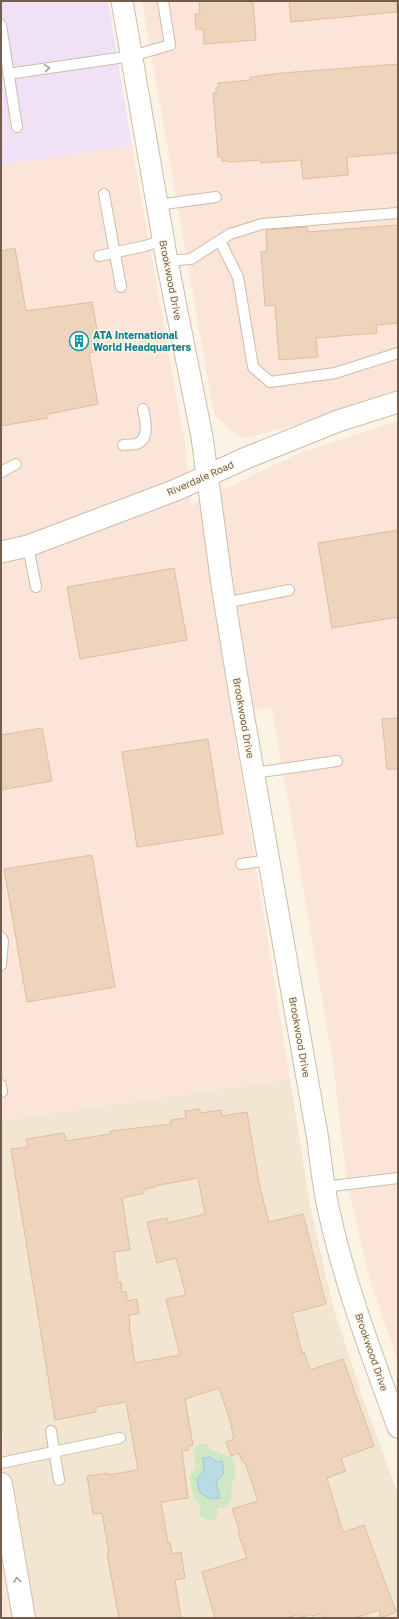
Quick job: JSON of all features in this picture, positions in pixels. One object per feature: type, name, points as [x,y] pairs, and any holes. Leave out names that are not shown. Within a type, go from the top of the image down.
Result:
[{"type":"street","name":"Brookwood Drive","points":[[122,1],[163,240],[202,437],[225,602],[317,1133],[324,1187],[342,1263],[369,1346],[398,1427]]},
{"type":"street","name":"Riverdale Road","points":[[1,552],[28,546],[176,490],[246,458],[338,421],[398,402]]},
{"type":"street","points":[[1,1484],[24,1618]]},
{"type":"lane","points":[[8,74],[132,56],[170,45],[163,1]]},
{"type":"lane","points":[[1,25],[17,127]]},
{"type":"lane","points":[[104,194],[122,287]]},
{"type":"lane","points":[[157,205],[216,197]]},
{"type":"lane","points":[[167,261],[191,259],[230,234],[262,224],[398,213]]},
{"type":"lane","points":[[99,256],[145,246],[163,240]]},
{"type":"lane","points":[[220,241],[238,276],[253,366],[270,382],[335,373],[398,353]]},
{"type":"lane","points":[[123,445],[138,443],[144,438],[147,427],[143,409]]},
{"type":"lane","points":[[1,472],[16,464]]},
{"type":"lane","points":[[28,546],[36,587]]},
{"type":"lane","points":[[225,602],[288,590]]},
{"type":"lane","points":[[254,773],[337,761]]},
{"type":"lane","points":[[241,864],[269,860]]},
{"type":"lane","points":[[1,937],[3,941],[1,965]]},
{"type":"lane","points":[[324,1187],[398,1178]]},
{"type":"lane","points":[[51,1431],[59,1480]]},
{"type":"lane","points":[[1,1463],[120,1438]]},
{"type":"shaded area","points":[[1,1],[108,1],[132,146],[1,165]]},
{"type":"shaded area","points":[[142,1],[398,1],[398,389],[296,425],[242,439],[214,415]]},
{"type":"shaded area","points":[[132,146],[185,444],[191,505],[297,454],[398,421],[398,1361],[370,1281],[347,1184],[333,1062],[272,707],[231,712],[290,1079],[1,1120],[1,165]]},
{"type":"shaded area","points":[[290,1079],[311,1211],[333,1306],[362,1396],[398,1494],[398,1618],[36,1618],[12,1496],[1,1427],[1,1120]]},
{"type":"shaded area","points":[[1,1427],[12,1496],[36,1618],[1,1618]]},
{"type":"green space","points":[[207,1444],[208,1448],[233,1458],[236,1475],[231,1485],[232,1498],[226,1507],[217,1508],[218,1515],[214,1520],[205,1519],[199,1515],[201,1507],[194,1499],[189,1477],[196,1467],[193,1452],[197,1445]]},
{"type":"water","points":[[210,1457],[217,1462],[222,1461],[224,1473],[216,1482],[220,1498],[211,1499],[199,1492],[197,1479],[204,1470],[203,1458]]},
{"type":"building","points":[[199,1],[253,1],[256,40],[204,44],[203,29],[196,29],[195,14],[200,14]]},
{"type":"building","points":[[289,1],[396,1],[397,12],[291,22]]},
{"type":"building","points":[[398,64],[398,153],[347,157],[348,175],[303,179],[301,160],[261,163],[261,160],[228,162],[222,161],[222,157],[218,157],[213,93],[216,93],[216,87],[219,87],[218,83],[250,80],[250,77],[283,73]]},
{"type":"building","points":[[398,225],[398,323],[376,325],[377,333],[316,338],[318,357],[279,360],[275,305],[265,306],[261,252],[267,251],[266,230],[307,227],[308,232]]},
{"type":"building","name":"ATA International World Headquarters","points":[[15,248],[26,311],[92,302],[101,351],[89,353],[98,404],[48,414],[48,418],[1,426],[1,251]]},
{"type":"building","points":[[398,530],[398,617],[332,628],[318,543]]},
{"type":"building","points":[[174,568],[187,640],[80,659],[67,587]]},
{"type":"building","points":[[398,718],[398,769],[387,769],[382,719]]},
{"type":"building","points":[[42,728],[52,781],[1,790],[1,735]]},
{"type":"building","points":[[208,739],[223,834],[137,847],[122,752]]},
{"type":"building","points":[[92,855],[115,987],[27,1002],[4,869]]},
{"type":"building","points":[[200,1109],[200,1113],[221,1110],[222,1116],[247,1112],[260,1188],[269,1222],[303,1214],[326,1304],[292,1313],[302,1353],[304,1352],[310,1370],[343,1359],[374,1446],[341,1458],[346,1471],[327,1478],[343,1532],[364,1525],[396,1612],[381,1618],[379,1610],[354,1618],[324,1618],[322,1614],[312,1616],[311,1614],[301,1618],[300,1614],[287,1618],[215,1618],[202,1572],[247,1558],[238,1533],[240,1532],[232,1509],[258,1501],[245,1462],[243,1463],[239,1453],[231,1456],[226,1442],[233,1440],[232,1438],[234,1437],[232,1426],[219,1388],[185,1399],[193,1445],[189,1446],[189,1450],[182,1451],[188,1498],[161,1502],[168,1543],[170,1543],[172,1554],[181,1552],[185,1578],[175,1580],[181,1618],[119,1618],[107,1554],[109,1554],[102,1513],[93,1514],[87,1476],[108,1473],[108,1475],[138,1470],[126,1402],[96,1407],[96,1412],[55,1420],[11,1149],[28,1147],[26,1139],[64,1133],[66,1141],[110,1134],[110,1131],[171,1124],[171,1120],[186,1118],[185,1111]],"holes":[[[198,1178],[205,1214],[168,1223],[167,1218],[147,1222],[157,1263],[176,1258],[186,1295],[166,1299],[180,1355],[135,1363],[129,1325],[129,1315],[139,1314],[137,1299],[127,1301],[126,1292],[122,1292],[121,1282],[118,1283],[114,1252],[130,1250],[122,1198],[144,1193],[144,1189],[155,1187],[154,1186]]]},
{"type":"place","name":"ATA International World Headquarters","points":[[79,341]]}]
